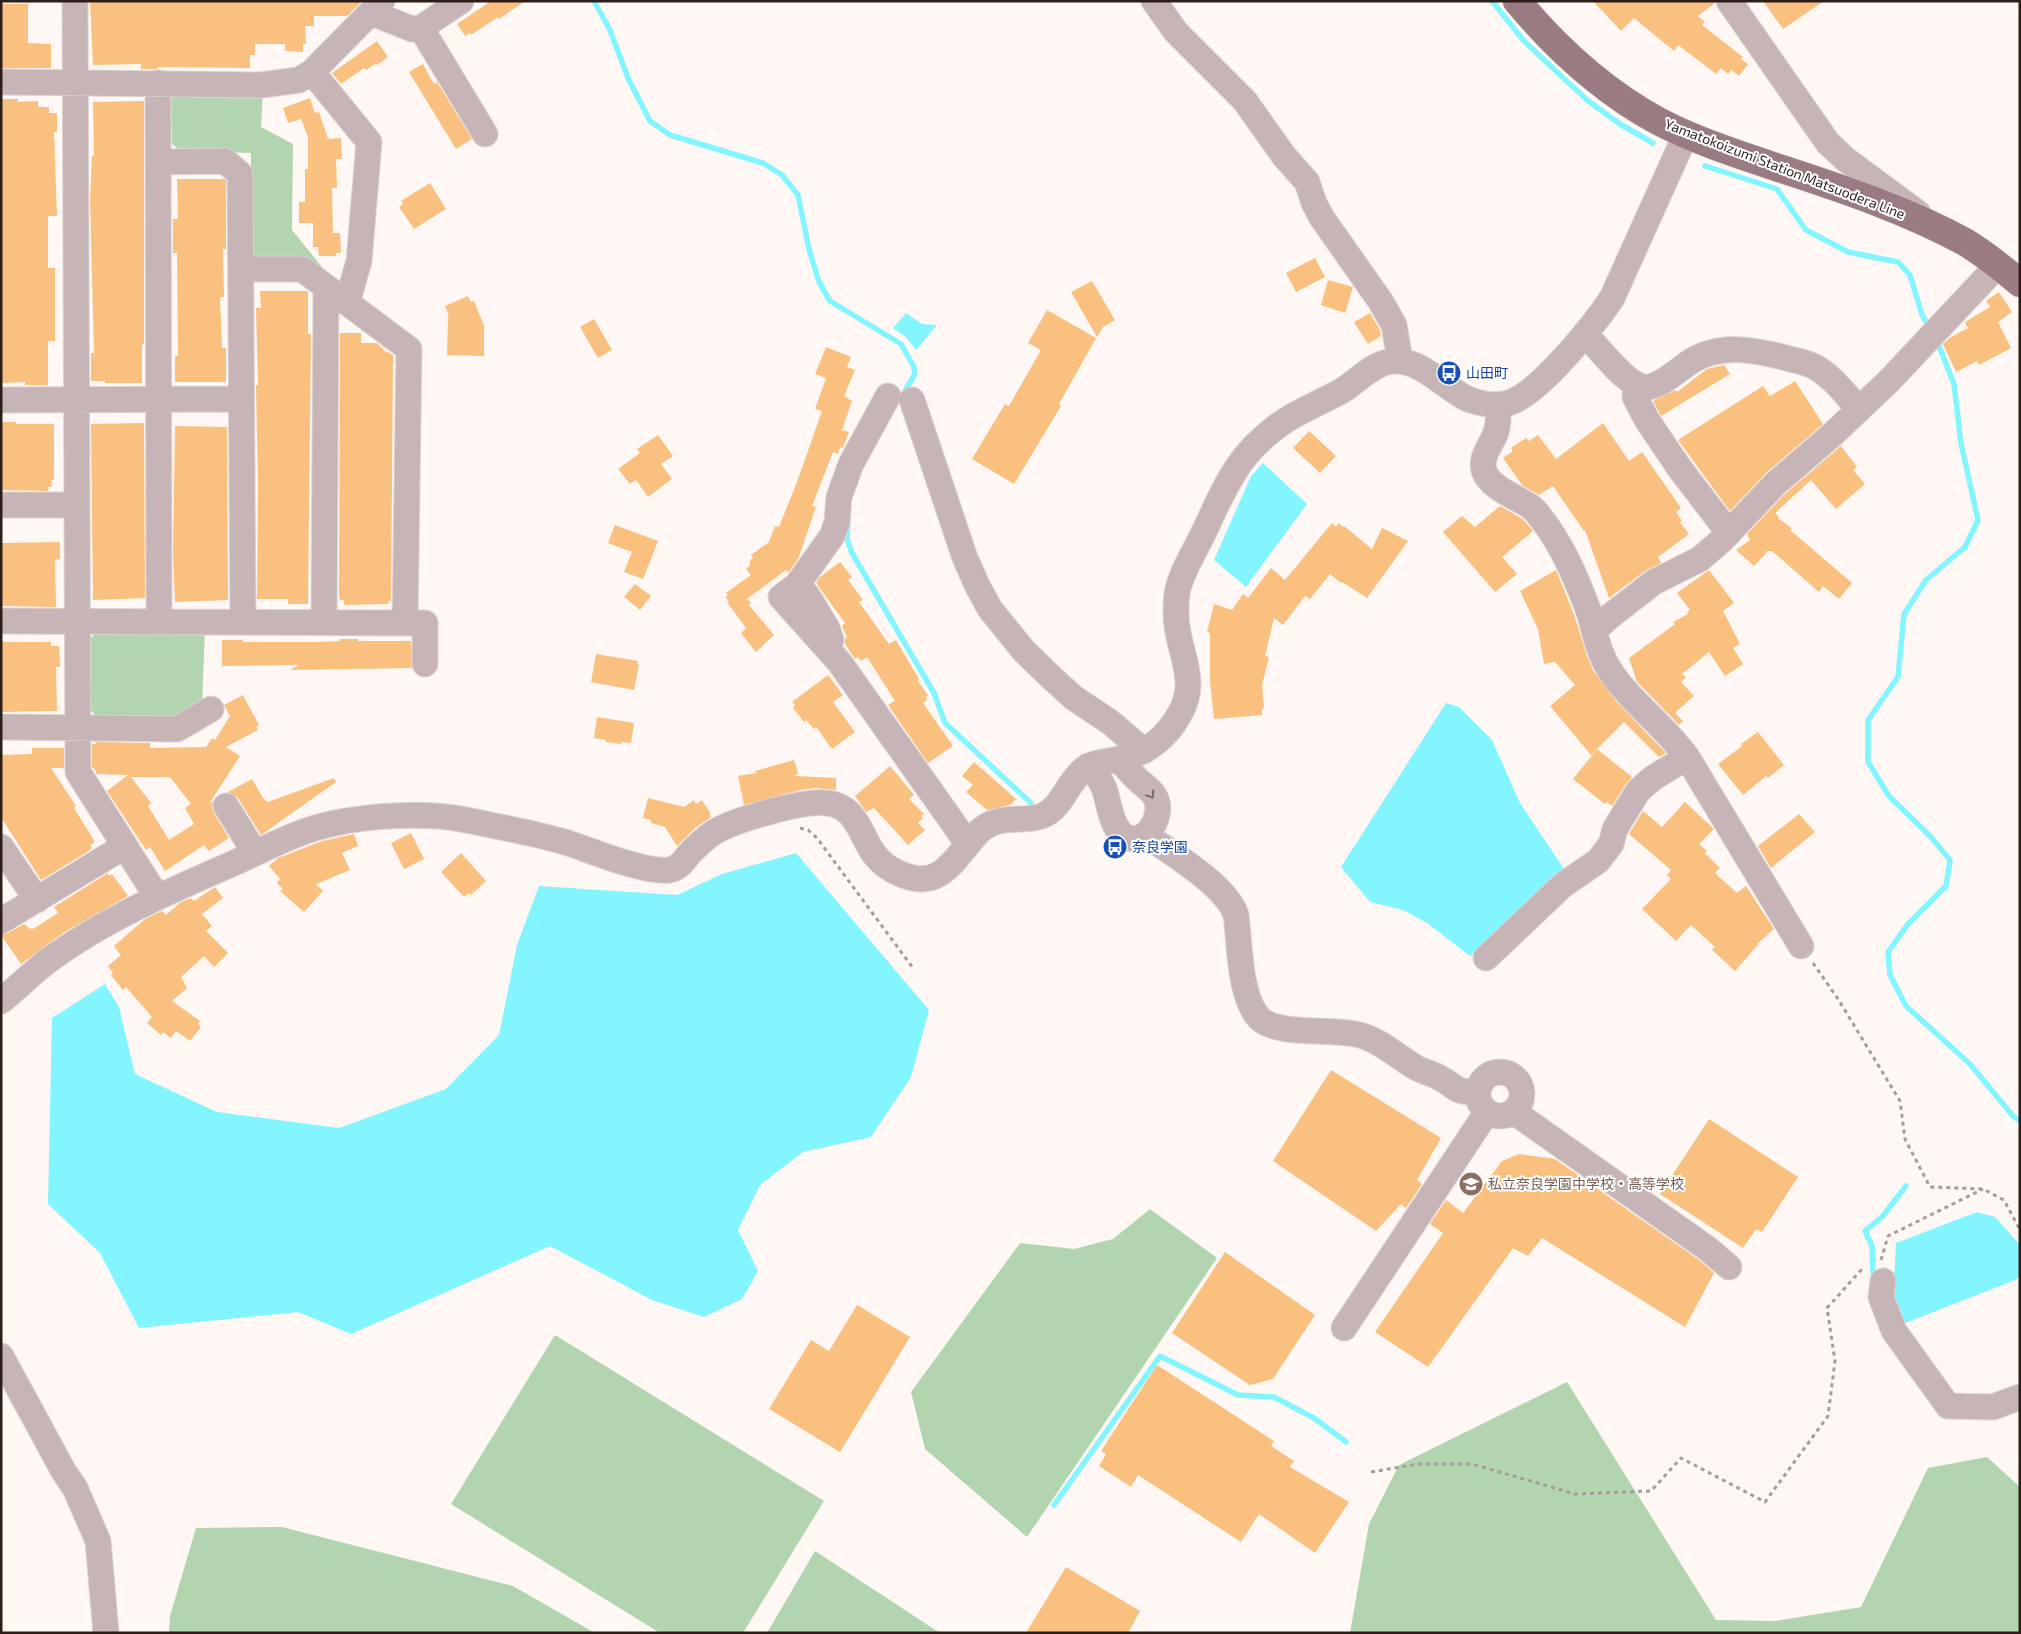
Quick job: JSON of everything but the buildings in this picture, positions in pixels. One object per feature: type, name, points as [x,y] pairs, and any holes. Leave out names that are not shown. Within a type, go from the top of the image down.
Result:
[{"type":"main road","name":"Yamatokoizumi Station Matsuodera Line","points":[[1517,1],[1565,54],[1593,78],[1626,102],[1659,121],[1731,152],[1848,191],[1942,231],[1965,243],[1998,265],[2020,283]]},
{"type":"street","points":[[75,1],[78,772],[157,898]]},
{"type":"street","points":[[1,82],[261,84],[299,80],[312,72],[377,7],[412,29],[421,28],[461,1]]},
{"type":"street","points":[[1154,1],[1176,32],[1245,101],[1284,156],[1307,182],[1314,203],[1322,218],[1381,302],[1394,325],[1400,360]]},
{"type":"street","points":[[1729,1],[1828,143],[1845,159],[1942,231]]},
{"type":"street","points":[[421,28],[485,134]]},
{"type":"street","points":[[312,72],[369,142],[359,261],[347,303]]},
{"type":"street","points":[[158,83],[159,621]]},
{"type":"street","points":[[1,1001],[46,962],[79,940],[157,898],[255,853],[326,824],[412,816],[451,817],[565,842],[620,861],[665,871],[678,868],[692,851],[715,832],[750,817],[789,807],[829,802],[848,811],[878,859],[906,877],[924,879],[938,875],[985,826],[1005,819],[1033,818],[1049,813],[1079,773],[1088,766],[1144,751],[1160,739],[1173,725],[1183,710],[1188,696],[1189,680],[1177,635],[1177,594],[1184,574],[1226,488],[1240,464],[1270,432],[1286,420],[1340,392],[1374,367],[1386,362],[1400,360],[1418,367],[1471,400],[1498,405],[1510,403],[1523,396],[1538,385],[1586,334],[1612,298],[1686,134]]},
{"type":"street","points":[[158,162],[225,161],[240,174],[243,622]]},
{"type":"street","points":[[1594,631],[1654,582],[1700,559],[1729,533],[1775,484],[1859,409],[1998,265]]},
{"type":"street","points":[[241,269],[302,269],[409,349],[405,622]]},
{"type":"street","points":[[324,622],[326,287]]},
{"type":"street","points":[[1586,334],[1623,374],[1643,387],[1654,387],[1691,361],[1710,352],[1728,349],[1745,350],[1778,356],[1815,366],[1859,409]]},
{"type":"street","points":[[1636,384],[1635,397],[1647,420],[1680,469],[1729,533]]},
{"type":"street","points":[[888,396],[851,464],[839,497],[837,522],[832,536],[798,585],[781,597],[840,663],[968,844]]},
{"type":"street","points":[[1,400],[241,399]]},
{"type":"street","points":[[912,400],[965,558],[990,609],[1018,645],[1053,679],[1074,698],[1110,722],[1144,751]]},
{"type":"street","points":[[1498,405],[1497,431],[1485,456],[1483,467],[1486,476],[1499,487],[1533,508],[1545,523],[1573,571],[1598,645],[1609,669],[1631,696],[1667,732],[1687,757],[1801,946]]},
{"type":"street","points":[[1,505],[77,505]]},
{"type":"street","points":[[807,595],[827,628],[840,663]]},
{"type":"street","points":[[1,621],[425,623],[425,664]]},
{"type":"street","points":[[1,727],[177,729],[210,709]]},
{"type":"street","points":[[1486,958],[1563,885],[1605,854],[1611,844],[1615,830],[1638,792],[1653,778],[1687,757]]},
{"type":"street","points":[[1088,766],[1094,771],[1103,786],[1114,824],[1122,835],[1133,839],[1146,835],[1152,828],[1157,816],[1158,807],[1155,796],[1118,759]]},
{"type":"street","points":[[226,806],[255,853]]},
{"type":"street","points":[[1146,835],[1208,880],[1233,905],[1236,915],[1245,994],[1260,1019],[1287,1029],[1348,1033],[1374,1040],[1417,1069],[1439,1077],[1462,1093],[1482,1102],[1500,1116],[1514,1112],[1521,1100],[1522,1093],[1517,1080],[1512,1075],[1497,1071],[1490,1074],[1479,1084],[1482,1102],[1344,1328]]},
{"type":"street","points":[[1,846],[37,900]]},
{"type":"street","points":[[1,921],[125,846]]},
{"type":"street","points":[[1514,1112],[1676,1225],[1729,1267]]},
{"type":"street","points":[[1881,1274],[1881,1297],[1894,1332],[1948,1406],[1993,1407],[2020,1397]]},
{"type":"street","points":[[1,1356],[64,1472],[75,1488],[98,1541],[106,1633]]},
{"type":"path","points":[[796,827],[808,830],[817,838],[913,968]]},
{"type":"path","points":[[1801,946],[1838,999],[1900,1101],[1905,1140],[1930,1187],[1983,1189],[2004,1200],[2020,1230]]},
{"type":"path","points":[[1881,1274],[1888,1236],[1983,1189]]},
{"type":"path","points":[[1371,1472],[1418,1464],[1472,1464],[1576,1494],[1651,1491],[1681,1458],[1765,1502],[1828,1416],[1835,1361],[1827,1308],[1862,1269]]},
{"type":"green space","points":[[263,92],[261,127],[293,144],[292,230],[331,278],[261,263],[251,255],[251,153],[180,151],[172,144],[171,99],[178,93]]},
{"type":"green space","points":[[102,630],[205,630],[202,704],[173,716],[96,716],[87,706],[88,639]]},
{"type":"green space","points":[[1150,1209],[1217,1258],[1027,1537],[925,1449],[911,1392],[1020,1243],[1074,1249],[1113,1239]]},
{"type":"green space","points":[[555,1335],[824,1501],[743,1633],[660,1633],[451,1504]]},
{"type":"green space","points":[[1567,1382],[1716,1620],[1775,1621],[1861,1607],[1928,1468],[1987,1457],[2020,1487],[2020,1633],[1350,1633],[1369,1524],[1399,1465]]},
{"type":"green space","points":[[282,1527],[513,1586],[595,1633],[169,1633],[170,1616],[196,1528]]},
{"type":"green space","points":[[815,1551],[940,1633],[767,1633]]},
{"type":"water","points":[[906,313],[922,324],[937,325],[916,350],[906,337],[893,328]]},
{"type":"water","points":[[1263,463],[1307,504],[1246,587],[1214,560],[1251,476]]},
{"type":"water","points":[[1446,703],[1459,707],[1492,740],[1520,803],[1564,869],[1470,956],[1427,923],[1403,910],[1370,902],[1341,867]]},
{"type":"water","points":[[796,853],[929,1010],[911,1077],[871,1137],[803,1152],[760,1185],[738,1230],[758,1271],[742,1299],[704,1317],[652,1300],[550,1246],[351,1334],[298,1312],[139,1328],[100,1253],[48,1204],[52,1018],[105,984],[119,1007],[135,1074],[217,1112],[339,1128],[446,1089],[499,1035],[517,945],[539,886],[677,895],[722,874]]},
{"type":"water","points":[[1977,1212],[1995,1217],[2020,1245],[2020,1275],[2015,1280],[1903,1324],[1893,1301],[1896,1243]]},
{"type":"waterway","points":[[594,1],[610,30],[628,78],[650,121],[670,135],[763,163],[782,175],[798,195],[809,249],[819,282],[830,301],[901,344],[914,367],[915,374],[902,396]]},
{"type":"waterway","points":[[1492,1],[1524,41],[1587,100],[1620,124],[1653,143]]},
{"type":"waterway","points":[[1705,166],[1777,189],[1806,230],[1848,252],[1898,262],[1910,275],[1922,315],[1930,328]]},
{"type":"waterway","points":[[1937,341],[1954,384],[1961,443],[1978,520],[1965,547],[1926,580],[1904,614],[1898,677],[1868,720],[1868,762],[1889,796],[1931,837],[1950,860],[1946,886],[1908,924],[1888,952],[1890,975],[1906,1006],[1970,1064],[2013,1116],[2020,1121]]},
{"type":"waterway","points":[[848,523],[847,539],[852,553],[934,693],[945,723],[1031,803]]},
{"type":"waterway","points":[[1894,1275],[1873,1273],[1872,1246],[1865,1231],[1882,1217],[1906,1186]]},
{"type":"waterway","points":[[1054,1505],[1160,1356],[1238,1395],[1274,1397],[1314,1418],[1346,1442]]},
{"type":"place","name":"山田町","points":[[1449,373]]},
{"type":"place","name":"奈良学園","points":[[1115,847]]},
{"type":"place","name":"私立奈良学園中学校・高等学校","points":[[1471,1184]]}]
